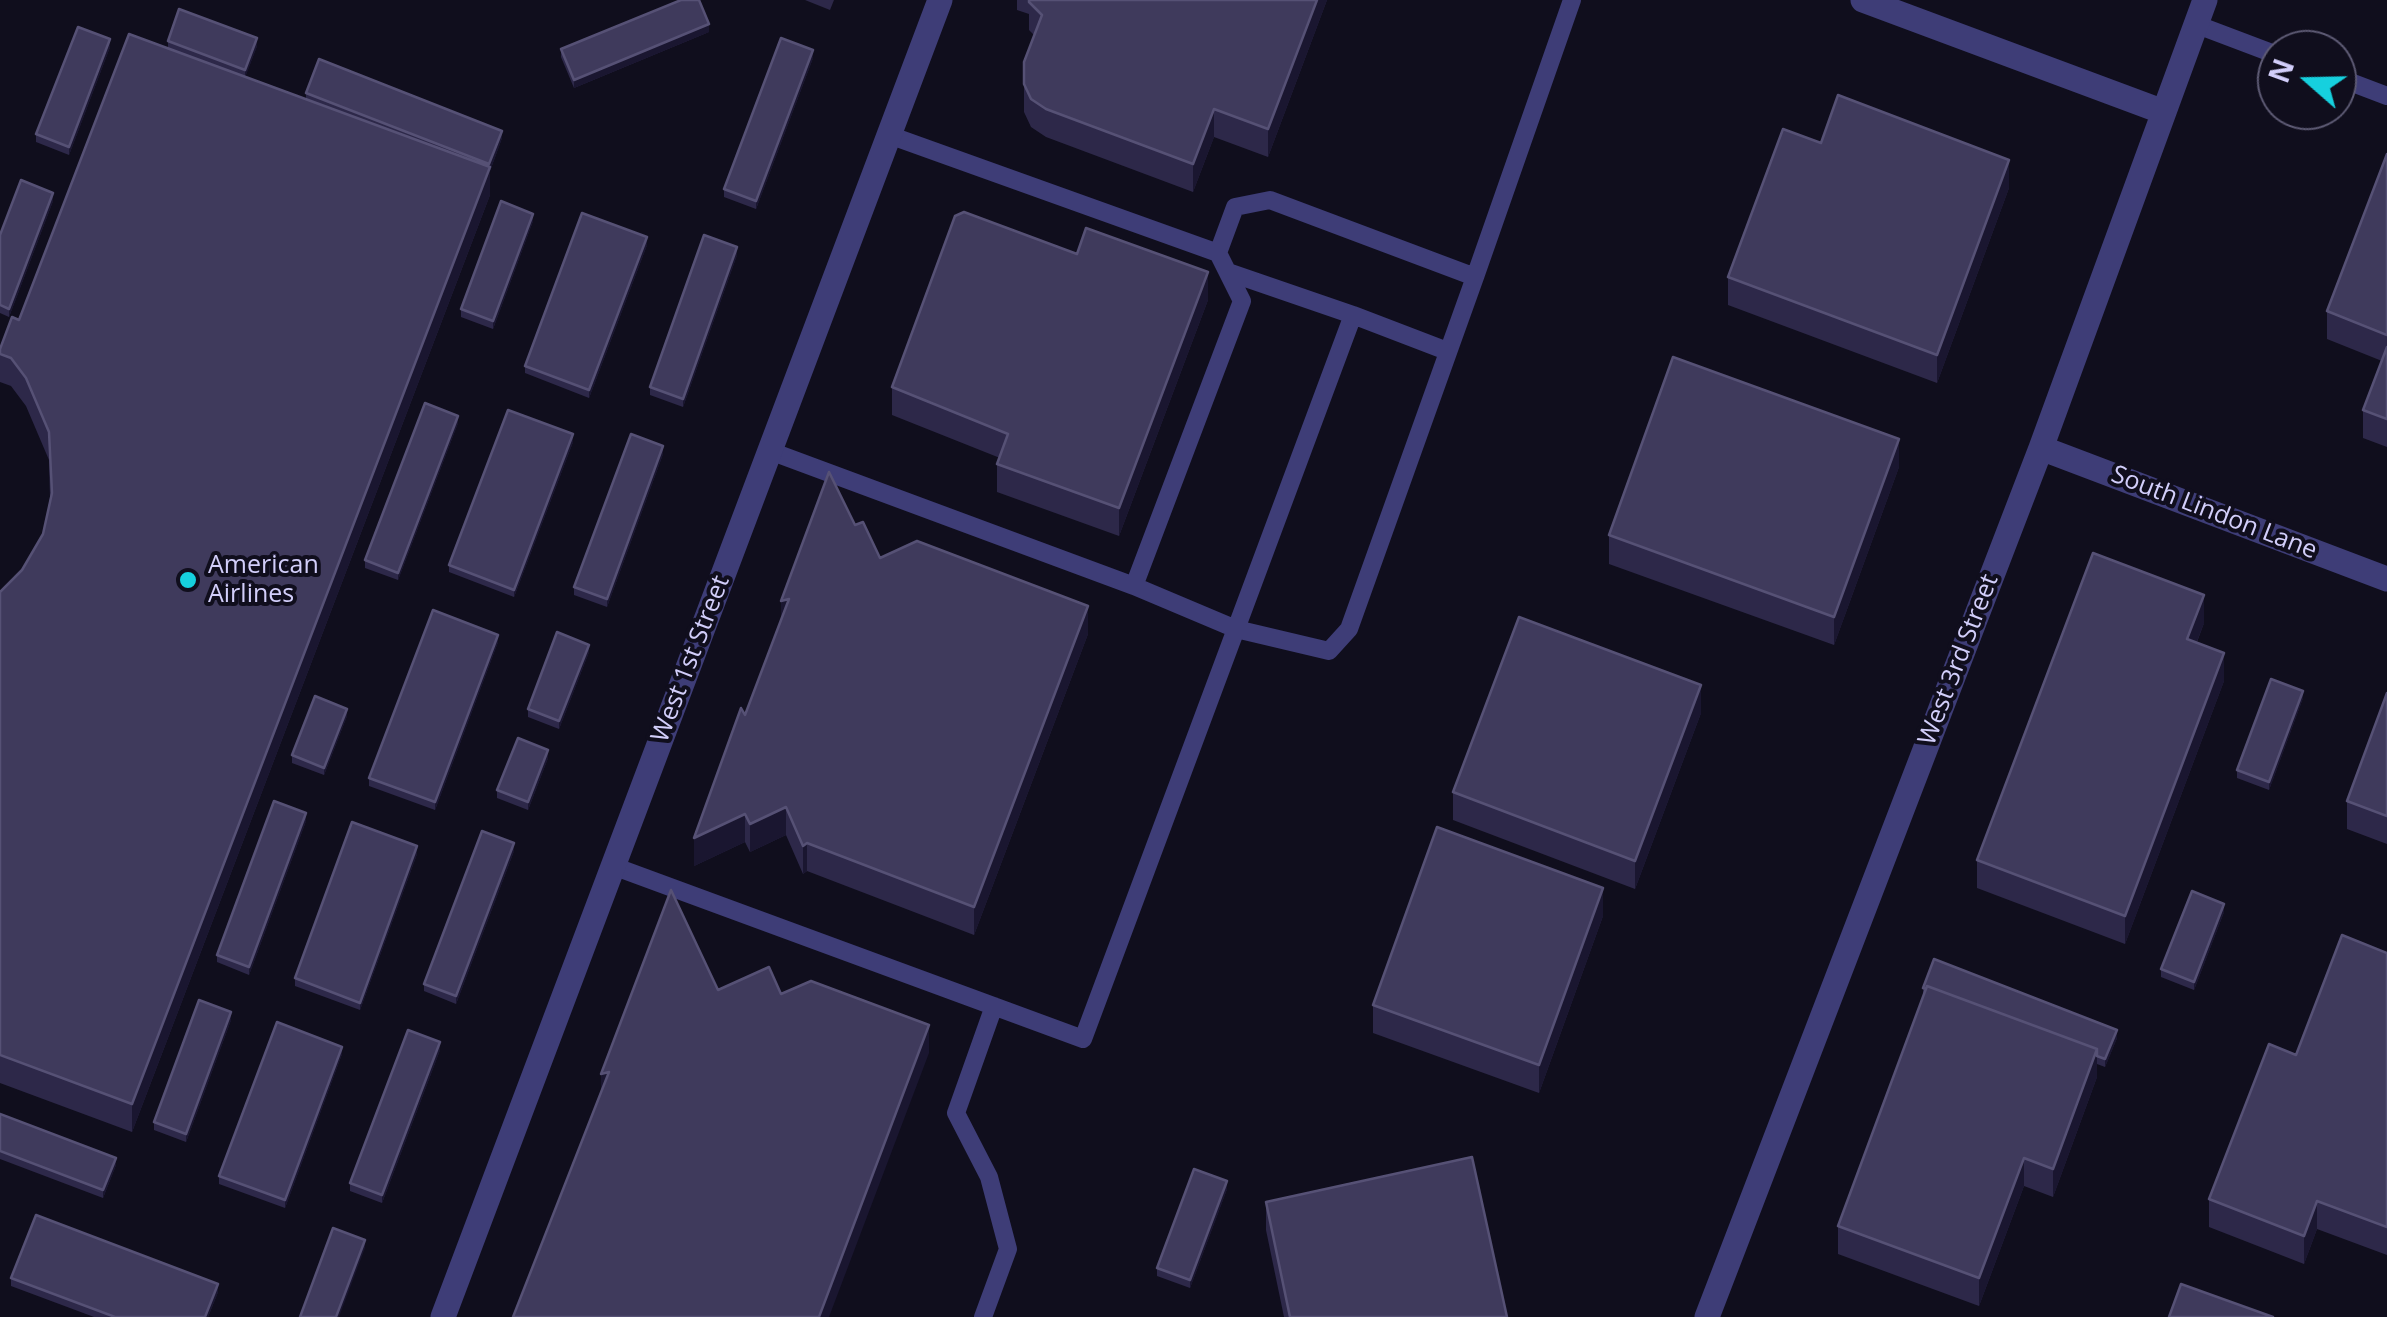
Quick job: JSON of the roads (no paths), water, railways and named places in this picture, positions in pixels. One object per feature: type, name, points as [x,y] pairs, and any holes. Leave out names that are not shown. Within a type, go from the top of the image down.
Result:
[{"type":"street","name":"West 1st Street","points":[[443,1317],[940,0]]},
{"type":"street","points":[[1863,0],[2160,111]]},
{"type":"street","name":"West 3rd Street","points":[[1707,1317],[2041,448],[2160,111],[2200,12]]},
{"type":"street","name":"South Lindon Lane","points":[[2041,448],[2387,579]]},
{"type":"lane","points":[[770,452],[1134,586],[1236,629],[1329,651],[1349,629],[1572,0]]},
{"type":"lane","points":[[2200,12],[2257,44]]},
{"type":"lane","points":[[2357,85],[2387,96]]},
{"type":"lane","points":[[889,135],[1218,253],[1242,301],[1134,586]]},
{"type":"lane","points":[[1218,253],[1235,208],[1270,200],[1475,277]]},
{"type":"lane","points":[[1228,272],[1353,314],[1447,352]]},
{"type":"lane","points":[[613,866],[1083,1039],[1353,314]]},
{"type":"lane","points":[[983,1317],[1008,1249],[989,1176],[956,1113],[994,1006]]},
{"type":"place","name":"American Airlines","points":[[188,580]]}]
